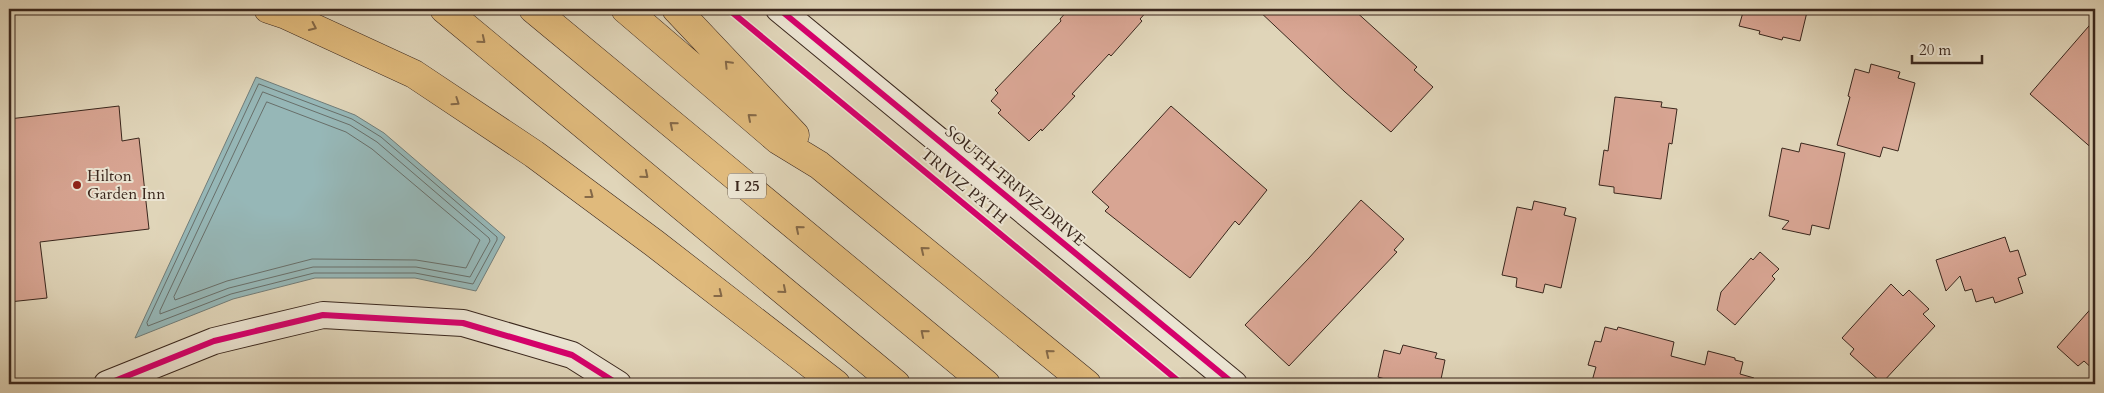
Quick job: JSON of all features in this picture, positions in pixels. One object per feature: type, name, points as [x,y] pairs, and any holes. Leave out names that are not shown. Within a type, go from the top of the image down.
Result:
[{"type":"highway","points":[[268,9],[286,15],[422,79],[534,154],[654,243],[836,384]]},
{"type":"highway","points":[[444,9],[896,384]]},
{"type":"highway","name":"I 25","points":[[532,9],[986,384]]},
{"type":"highway","points":[[625,9],[778,140],[820,165],[1087,384]]},
{"type":"highway","points":[[676,9],[790,128],[820,165]]},
{"type":"street","name":"SOUTH TRIVIZ DRIVE","points":[[779,9],[1234,384]]},
{"type":"street","points":[[107,384],[214,341],[323,315],[463,323],[572,355],[618,384]]},
{"type":"water","points":[[256,77],[355,115],[384,133],[505,237],[476,291],[415,278],[315,278],[233,299],[135,338]]},
{"type":"building","points":[[1069,9],[1149,9],[1140,19],[1142,21],[1111,56],[1109,54],[1072,94],[1075,96],[1042,131],[1041,129],[1029,141],[998,113],[1001,110],[991,101],[998,93],[995,90],[1061,21],[1060,19]]},
{"type":"building","points":[[1257,9],[1353,9],[1417,67],[1414,70],[1433,87],[1391,132],[1345,92]]},
{"type":"building","points":[[1744,9],[1805,9],[1805,12],[1807,12],[1800,41],[1783,37],[1782,40],[1759,34],[1760,31],[1739,26]]},
{"type":"building","points":[[2095,19],[2095,151],[2030,94]]},
{"type":"building","points":[[1871,64],[1900,72],[1898,78],[1915,83],[1898,151],[1883,147],[1880,157],[1837,145],[1850,97],[1848,96],[1855,69],[1869,73]]},
{"type":"building","points":[[1615,97],[1662,102],[1661,107],[1677,109],[1672,144],[1669,143],[1661,199],[1614,193],[1614,187],[1599,185],[1604,150],[1608,151]]},
{"type":"building","name":"Hilton Garden Inn","points":[[119,106],[122,141],[139,138],[149,229],[40,242],[47,298],[9,302],[9,119]]},
{"type":"building","points":[[1171,106],[1267,190],[1239,225],[1235,221],[1190,278],[1105,211],[1109,207],[1092,192]]},
{"type":"building","points":[[1801,143],[1845,153],[1829,229],[1812,225],[1810,235],[1782,229],[1789,221],[1769,216],[1782,148],[1799,152]]},
{"type":"building","points":[[1361,200],[1404,239],[1394,250],[1397,252],[1289,366],[1245,325]]},
{"type":"building","points":[[1534,201],[1566,208],[1564,215],[1576,218],[1561,288],[1545,284],[1543,293],[1516,287],[1517,278],[1502,275],[1517,207],[1532,210]]},
{"type":"building","points":[[2005,237],[2010,252],[2018,250],[2026,275],[2018,278],[2023,293],[1995,303],[1993,297],[1976,302],[1972,289],[1965,291],[1960,276],[1946,291],[1936,260]]},
{"type":"building","points":[[1760,252],[1779,269],[1772,276],[1775,279],[1735,325],[1717,310],[1721,292],[1751,258],[1753,260]]},
{"type":"building","points":[[1891,284],[1903,296],[1909,290],[1929,309],[1923,314],[1935,326],[1882,383],[1850,354],[1854,349],[1842,338]]},
{"type":"building","points":[[2095,304],[2095,371],[2084,361],[2078,366],[2057,347]]},
{"type":"building","points":[[1605,327],[1617,330],[1618,327],[1674,342],[1671,356],[1705,365],[1708,351],[1735,358],[1735,360],[1743,362],[1740,374],[1754,378],[1753,384],[1604,384],[1592,381],[1596,367],[1588,365],[1595,341],[1601,342]]},
{"type":"building","points":[[1403,345],[1437,353],[1435,358],[1445,360],[1440,384],[1384,384],[1385,379],[1378,377],[1384,350],[1400,354]]},
{"type":"cycle path","name":"TRIVIZ PATH","points":[[728,9],[1182,384]]},
{"type":"cycle path","name":"TRIVIZ PATH","points":[[779,9],[1234,384]]},
{"type":"cycle path","points":[[107,384],[214,341],[323,315],[463,323],[572,355],[618,384]]},
{"type":"place","name":"Hilton Garden Inn","points":[[77,185]]}]
